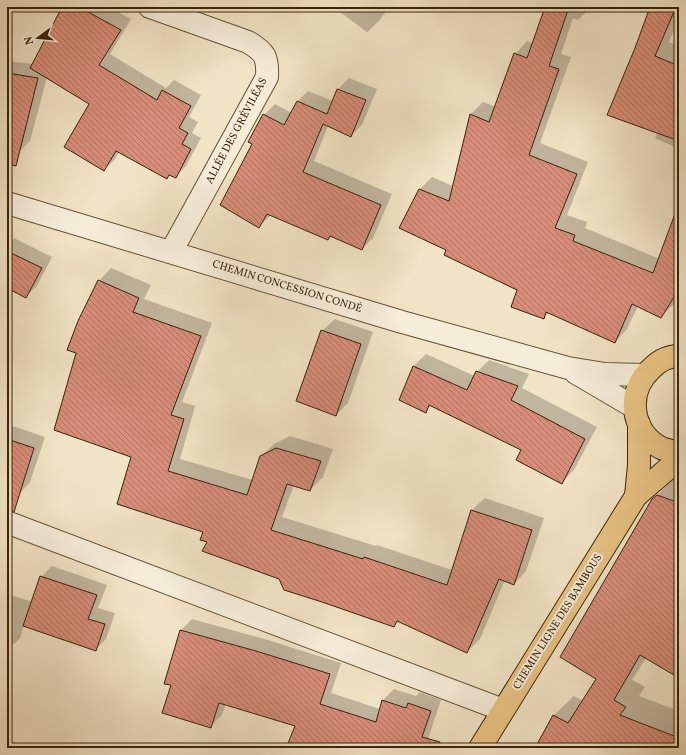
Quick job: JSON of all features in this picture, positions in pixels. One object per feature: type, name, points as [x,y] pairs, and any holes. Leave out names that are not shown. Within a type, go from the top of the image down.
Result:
[{"type":"main road","points":[[644,375],[657,363],[677,355]]},
{"type":"main road","name":"CHEMIN LIGNE DES BAMBOUS","points":[[636,496],[639,465],[636,391],[644,375]]},
{"type":"main road","points":[[637,416],[648,438],[662,448],[679,453]]},
{"type":"main road","name":"CHEMIN LIGNE DES BAMBOUS","points":[[480,748],[636,496],[679,459]]},
{"type":"street","name":"ALLÉE DES GRÉVILÉAS","points":[[150,7],[248,42],[259,48],[265,55],[268,66],[267,77],[171,252]]},
{"type":"street","name":"CHEMIN CONCESSION CONDÉ","points":[[7,203],[402,322],[568,368],[605,374],[644,375]]},
{"type":"street","name":"CHEMIN CONCESSION CONDÉ","points":[[568,368],[637,416]]},
{"type":"street","points":[[9,522],[503,710]]},
{"type":"building","points":[[62,7],[79,7],[121,30],[99,65],[157,100],[162,90],[191,106],[179,128],[188,133],[182,144],[191,149],[176,178],[169,175],[167,179],[116,151],[104,171],[64,147],[89,104],[30,68]]},
{"type":"building","points":[[545,7],[569,7],[549,66],[559,69],[529,155],[577,174],[555,228],[575,235],[573,241],[653,273],[676,211],[679,212],[679,289],[661,318],[632,304],[615,343],[546,312],[544,319],[511,307],[517,290],[444,255],[446,250],[399,228],[419,189],[449,201],[470,114],[489,122],[514,53],[527,58]]},
{"type":"building","points":[[650,7],[676,7],[655,56],[679,66],[679,141],[607,115],[635,48]]},
{"type":"building","points":[[7,73],[38,78],[16,166],[7,164]]},
{"type":"building","points":[[337,89],[366,100],[351,137],[323,124],[303,172],[381,205],[362,250],[330,236],[328,240],[267,214],[259,228],[220,205],[252,144],[248,142],[263,114],[284,125],[297,101],[327,114]]},
{"type":"building","points":[[7,251],[42,268],[26,298],[7,288]]},
{"type":"building","points":[[98,280],[139,298],[133,312],[201,336],[171,415],[184,419],[168,471],[247,495],[260,456],[276,448],[321,461],[310,491],[287,484],[271,530],[363,559],[364,557],[447,585],[471,510],[532,530],[514,585],[499,579],[467,653],[397,621],[394,627],[284,590],[279,579],[202,551],[207,542],[200,540],[203,532],[117,504],[131,457],[54,430],[76,353],[67,350],[78,321]]},
{"type":"building","points":[[321,330],[361,344],[336,416],[296,401]]},
{"type":"building","points":[[413,366],[467,390],[476,371],[518,386],[511,400],[585,439],[562,484],[516,460],[521,450],[429,405],[426,413],[399,400]]},
{"type":"building","points":[[7,439],[34,448],[14,512],[7,511]]},
{"type":"building","points":[[657,495],[679,503],[679,678],[640,655],[614,700],[626,707],[620,715],[679,738],[679,748],[535,748],[553,715],[568,723],[596,679],[560,657],[652,499]]},
{"type":"building","points":[[40,576],[97,595],[88,619],[105,624],[96,651],[23,626]]},
{"type":"building","points":[[180,630],[256,651],[330,674],[320,704],[376,722],[382,700],[406,708],[408,703],[431,711],[422,737],[440,742],[439,748],[286,748],[295,726],[219,703],[211,728],[162,713],[171,685],[164,684]]}]
